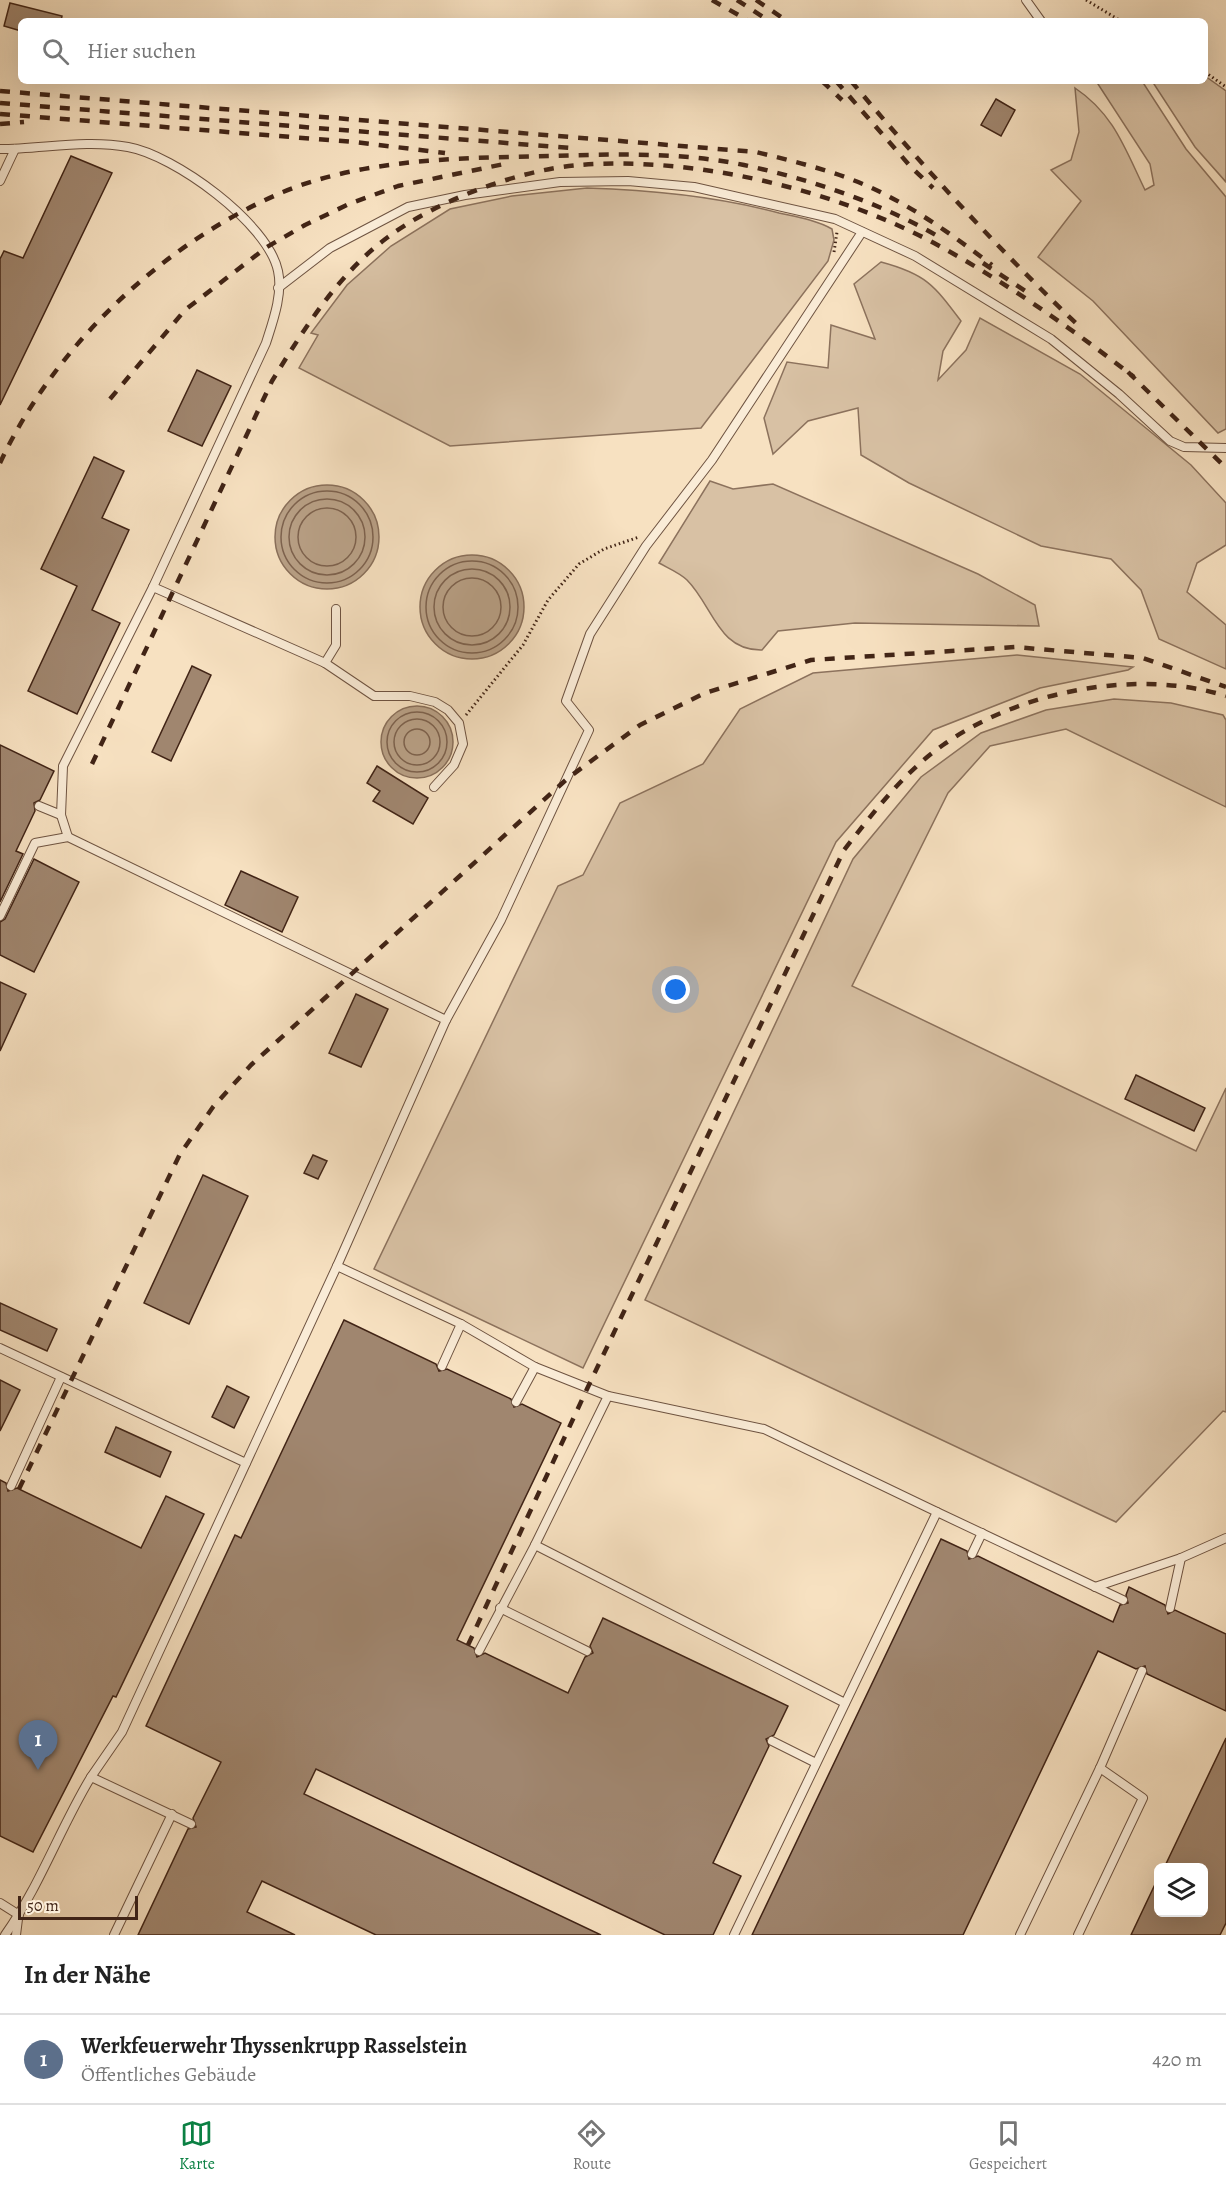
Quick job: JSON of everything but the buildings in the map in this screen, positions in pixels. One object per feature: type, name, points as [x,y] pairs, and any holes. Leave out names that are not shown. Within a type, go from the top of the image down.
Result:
[{"type":"lane","points":[[1026,0],[1039,18]]},
{"type":"lane","points":[[0,149],[94,142],[130,147],[169,160],[197,178],[238,213],[273,258],[278,272],[274,317],[266,343],[153,587],[63,766],[61,815],[68,837]]},
{"type":"lane","points":[[0,181],[15,149]]},
{"type":"lane","points":[[278,288],[330,248],[408,207],[465,195],[560,182],[628,181],[694,187],[763,201],[839,221],[915,256],[1051,339],[1119,394],[1170,441],[1184,447],[1226,448]]},
{"type":"lane","points":[[5,1935],[19,1915],[74,1805],[122,1732],[337,1266],[446,1020],[501,920],[589,730],[566,701],[591,634],[646,546],[712,460],[862,232]]},
{"type":"lane","points":[[153,587],[325,663],[374,696],[410,696],[435,702],[448,710],[459,723],[463,744],[454,765],[434,787]]},
{"type":"lane","points":[[325,663],[336,645],[336,609]]},
{"type":"lane","points":[[39,806],[61,815]]},
{"type":"lane","points":[[0,916],[35,843],[68,837],[446,1020]]},
{"type":"lane","points":[[337,1266],[461,1324],[535,1367],[608,1396],[764,1429],[1123,1600]]},
{"type":"lane","points":[[442,1366],[461,1324]]},
{"type":"lane","points":[[0,1348],[246,1463]]},
{"type":"lane","points":[[516,1402],[535,1367]]},
{"type":"lane","points":[[11,1486],[61,1377]]},
{"type":"lane","points":[[479,1651],[535,1545],[608,1396]]},
{"type":"lane","points":[[734,1935],[937,1512]]},
{"type":"lane","points":[[972,1554],[982,1533]]},
{"type":"lane","points":[[1095,1587],[1181,1558],[1226,1538]]},
{"type":"lane","points":[[535,1545],[845,1703]]},
{"type":"lane","points":[[1170,1608],[1181,1558]]},
{"type":"lane","points":[[500,1608],[587,1651]]},
{"type":"lane","points":[[1020,1935],[1100,1768],[1142,1671]]},
{"type":"lane","points":[[772,1741],[816,1763]]},
{"type":"lane","points":[[1078,1935],[1143,1798],[1100,1768]]},
{"type":"lane","points":[[91,1777],[191,1824]]},
{"type":"lane","points":[[114,1935],[172,1814]]},
{"type":"lane","points":[[0,1903],[19,1915]]},
{"type":"lane","points":[[15,1935],[19,1915]]},
{"type":"path","points":[[1086,0],[1116,18]]},
{"type":"path","points":[[1208,74],[1226,87]]},
{"type":"path","points":[[833,254],[839,221]]},
{"type":"path","points":[[459,723],[523,645],[548,600],[579,564],[604,549],[646,536]]},
{"type":"shaded area","points":[[1208,78],[1226,91],[1226,182],[1195,147],[1154,84],[1208,84]]},
{"type":"shaded area","points":[[1098,84],[1144,84],[1186,149],[1226,197],[1226,429],[1218,433],[1093,301],[1038,257],[1081,201],[1051,170],[1071,160],[1079,132],[1075,88],[1100,109],[1109,121],[1145,190],[1154,185],[1150,164]]},
{"type":"shaded area","points":[[587,188],[636,190],[708,198],[806,219],[832,229],[834,240],[828,261],[701,428],[450,446],[299,368],[318,335],[311,333],[347,285],[391,246],[450,209],[512,196]]},
{"type":"shaded area","points":[[881,262],[909,271],[928,282],[961,321],[943,351],[938,380],[966,350],[980,318],[1080,374],[1191,465],[1226,503],[1226,545],[1197,563],[1187,592],[1226,625],[1226,669],[1159,639],[1141,590],[1111,559],[1041,546],[909,483],[861,455],[858,408],[808,421],[773,454],[764,418],[787,362],[828,368],[831,325],[875,339],[854,284]]},
{"type":"shaded area","points":[[710,481],[733,489],[773,484],[978,574],[1035,605],[1039,626],[855,623],[778,631],[762,650],[747,648],[735,643],[718,625],[687,580],[659,563]]},
{"type":"shaded area","points":[[1017,655],[1133,667],[1128,670],[1040,688],[933,730],[836,842],[583,1368],[374,1269],[558,886],[583,875],[620,803],[703,764],[740,709],[813,673]]},
{"type":"shaded area","points":[[1114,699],[1171,703],[1223,715],[1226,720],[1226,807],[1066,729],[990,746],[948,793],[852,986],[1196,1151],[1226,1088],[1226,1412],[1223,1411],[1116,1522],[645,1300],[853,859],[921,777],[981,733],[1046,710]]},
{"type":"water","points":[[327,485],[347,489],[364,500],[375,517],[379,537],[375,557],[364,574],[347,585],[327,589],[307,585],[290,574],[279,557],[275,537],[279,517],[290,500],[307,489]]},
{"type":"water","points":[[472,555],[492,559],[501,564],[515,578],[520,587],[524,607],[520,627],[515,636],[501,650],[492,655],[472,659],[452,655],[443,650],[429,636],[424,627],[420,607],[424,587],[429,578],[443,564],[452,559]]},
{"type":"water","points":[[417,706],[431,709],[443,716],[450,728],[453,742],[450,756],[443,768],[431,775],[417,778],[403,775],[391,768],[384,756],[381,742],[384,728],[391,716],[403,709]]},
{"type":"railway","points":[[712,0],[744,18]]},
{"type":"railway","points":[[737,0],[764,18]]},
{"type":"railway","points":[[756,0],[783,18]]},
{"type":"railway","points":[[825,84],[842,100]]},
{"type":"railway","points":[[839,84],[911,167],[933,188]]},
{"type":"railway","points":[[854,84],[963,208],[1082,329]]},
{"type":"railway","points":[[0,91],[756,152],[824,170],[872,188],[902,203],[992,265]]},
{"type":"railway","points":[[0,103],[570,148]]},
{"type":"railway","points":[[0,114],[354,142],[445,153]]},
{"type":"railway","points":[[0,124],[24,122]]},
{"type":"railway","points":[[0,463],[23,420],[51,378],[82,339],[117,302],[155,269],[196,239],[239,213],[283,192],[347,172],[449,159],[623,155],[697,158],[744,165],[821,185],[895,214],[941,238]]},
{"type":"railway","points":[[110,399],[185,310],[267,247],[305,225],[349,204],[398,186],[509,163]]},
{"type":"railway","points":[[92,764],[272,381],[310,322],[353,268],[388,237],[430,211],[479,189],[504,180],[555,168],[623,164],[715,171],[807,192],[852,207],[934,243],[1037,306],[1134,377]]},
{"type":"railway","points":[[983,263],[1030,294]]},
{"type":"railway","points":[[1128,372],[1226,468]]},
{"type":"railway","points":[[19,1489],[180,1154],[213,1107],[251,1065],[568,778],[640,725],[705,693],[811,660],[1015,647],[1143,658],[1226,687]]},
{"type":"railway","points":[[468,1645],[587,1389],[844,850],[866,822],[902,781],[943,745],[973,726],[1042,698],[1117,685],[1155,684],[1191,688],[1226,696]]},
{"type":"place","name":"Werkfeuerwehr Thyssenkrupp Rasselstein","points":[[38,1770]]}]
